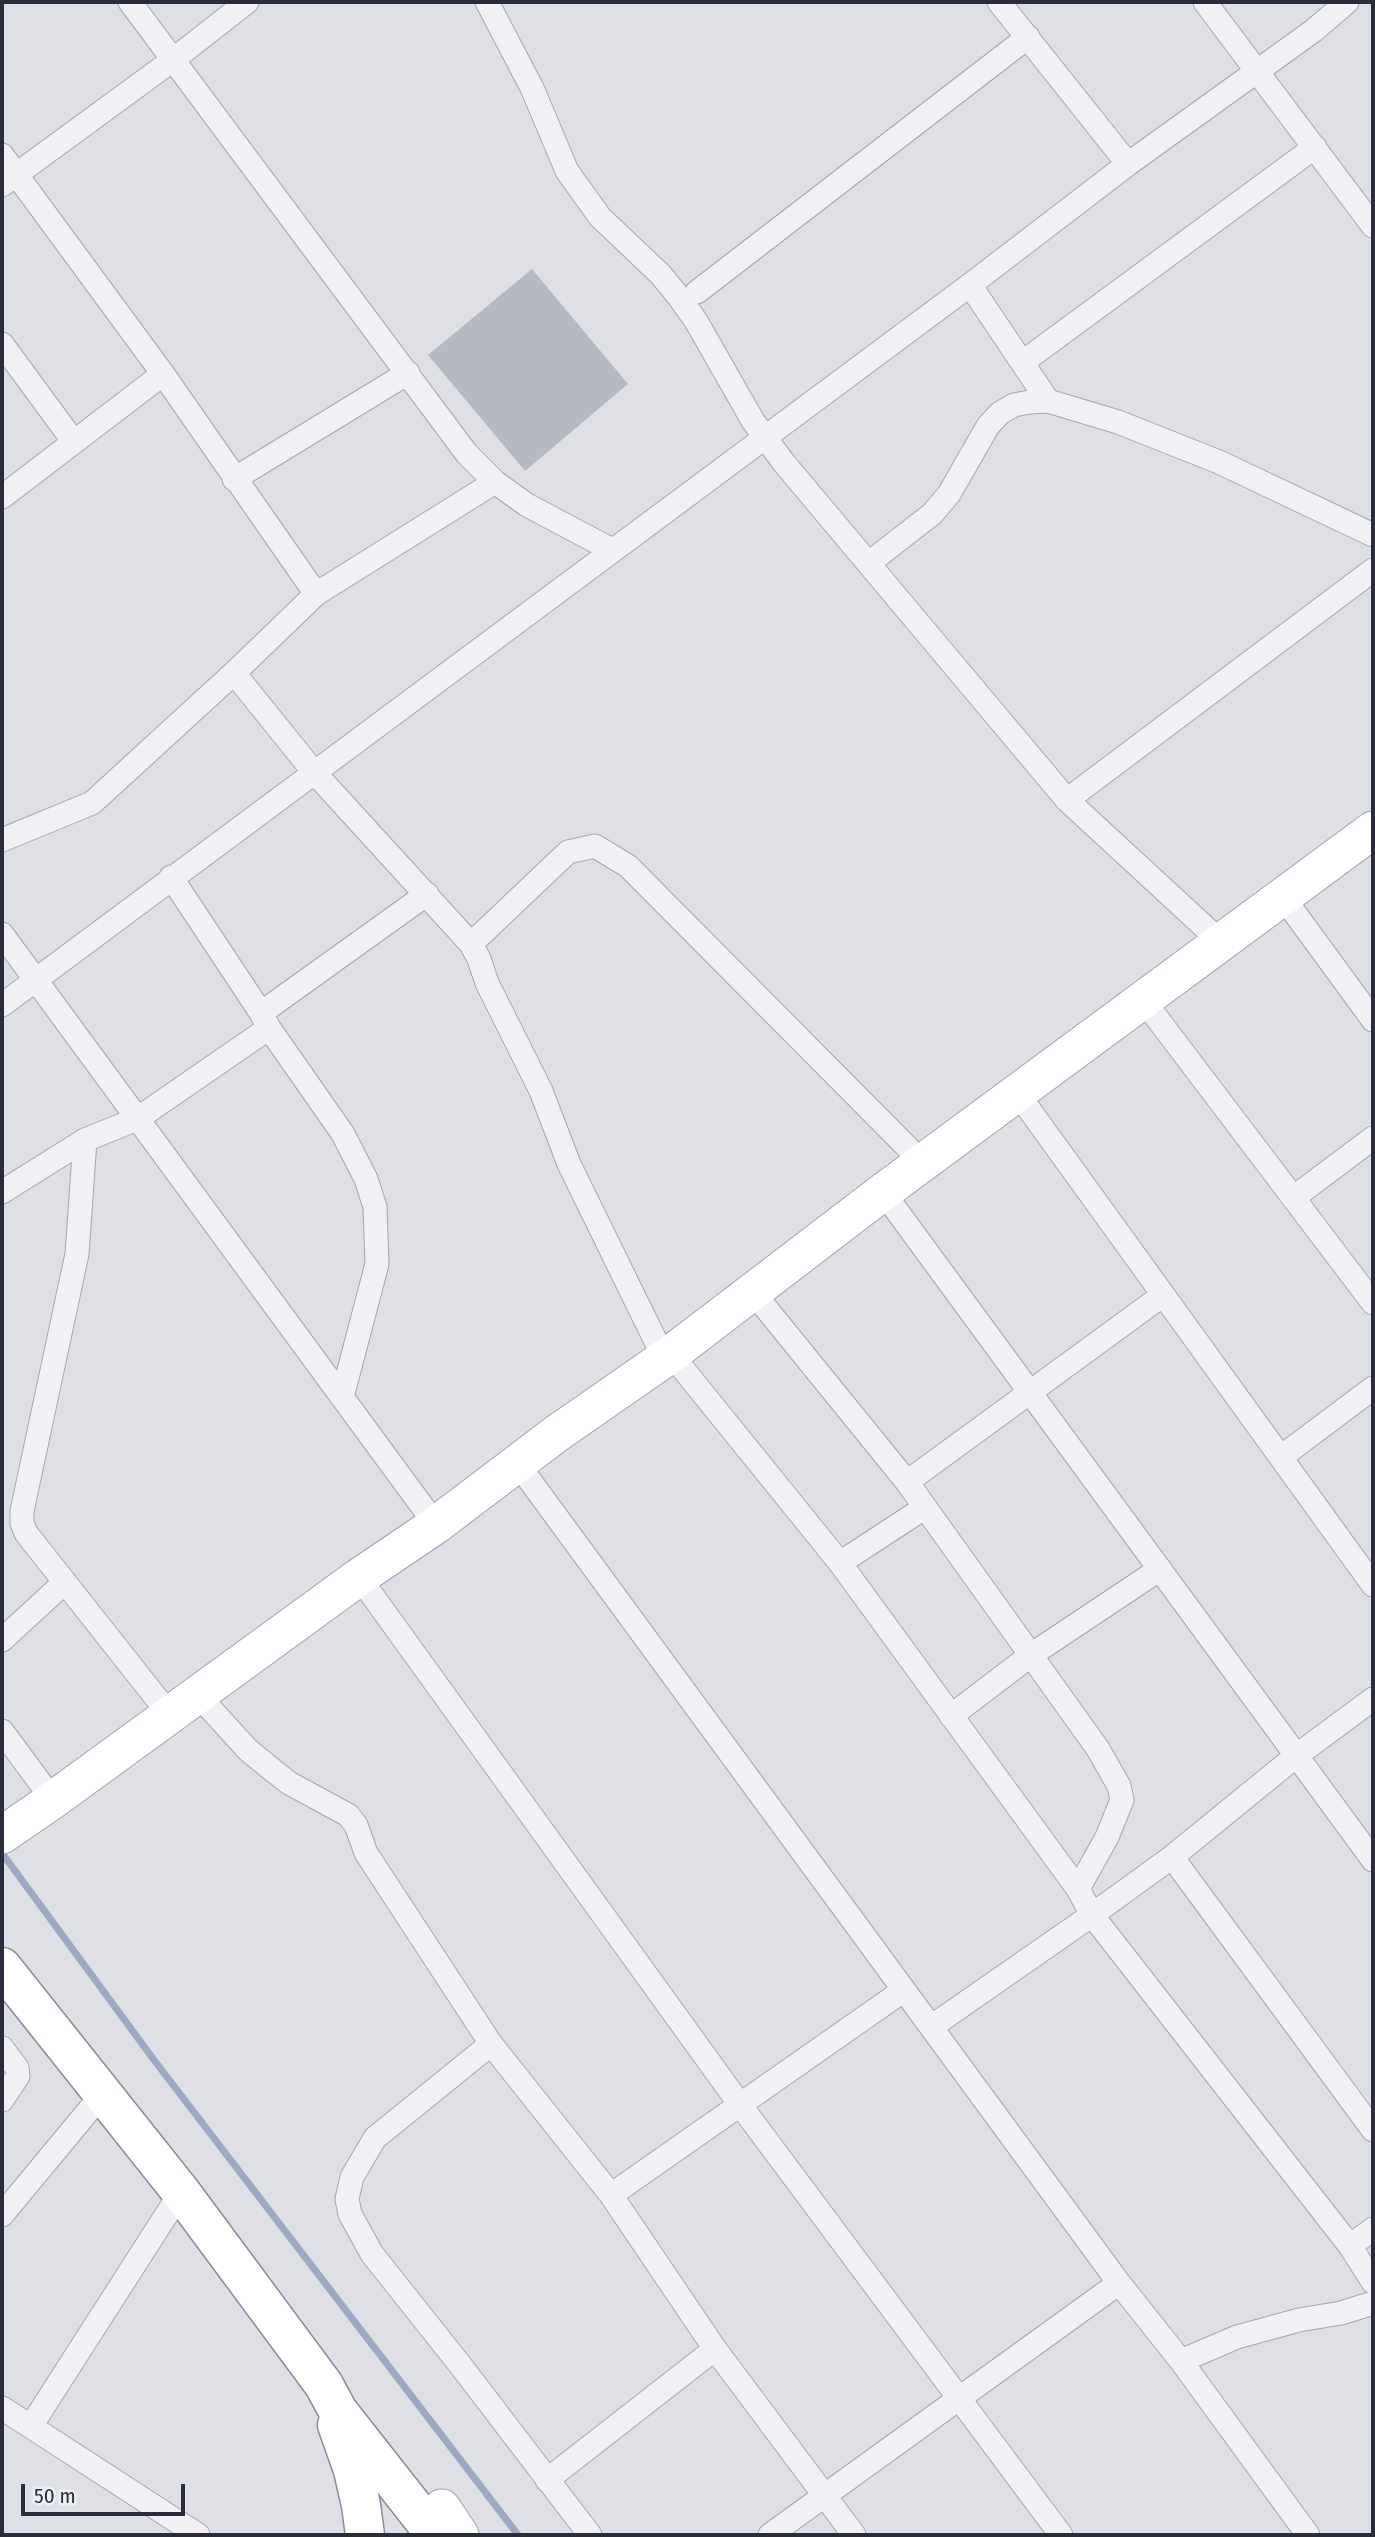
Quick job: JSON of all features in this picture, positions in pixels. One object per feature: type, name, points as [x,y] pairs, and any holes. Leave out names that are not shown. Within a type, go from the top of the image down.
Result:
[{"type":"highway","points":[[2,1966],[181,2192],[326,2391],[429,2516],[381,2535]]},
{"type":"highway","points":[[326,2391],[353,2470],[365,2535]]},
{"type":"main road","points":[[8,1830],[668,1356],[883,1192],[1373,830]]},
{"type":"street","points":[[130,2],[467,454],[495,482],[550,519],[612,550]]},
{"type":"street","points":[[9,179],[174,59],[247,2]]},
{"type":"street","points":[[487,2],[532,88],[567,171],[600,217],[662,275],[679,297],[696,321],[753,421],[784,463],[1067,800],[1222,943]]},
{"type":"street","points":[[999,2],[1128,164]]},
{"type":"street","points":[[1205,2],[1373,226]]},
{"type":"street","points":[[2,1005],[313,771],[970,285],[1128,164],[1313,31],[1348,2]]},
{"type":"street","points":[[697,292],[1028,37]]},
{"type":"street","points":[[1023,362],[1315,147]]},
{"type":"street","points":[[2,155],[9,179],[163,374],[234,480],[316,594]]},
{"type":"street","points":[[970,285],[1048,401]]},
{"type":"street","points":[[2,344],[74,442]]},
{"type":"street","points":[[234,480],[408,373]]},
{"type":"street","points":[[2,497],[163,374]]},
{"type":"street","points":[[869,563],[932,514],[954,487],[988,426],[1000,413],[1014,405],[1030,401],[1048,401],[1118,422],[1219,462],[1373,535]]},
{"type":"street","points":[[2,840],[92,803],[316,594],[495,482]]},
{"type":"street","points":[[1067,800],[1373,570]]},
{"type":"street","points":[[234,673],[313,771],[471,944],[480,959],[487,983],[541,1091],[569,1164],[668,1356],[840,1563],[1078,1889],[1093,1915],[1349,2246],[1373,2282]]},
{"type":"street","points":[[471,944],[568,852],[595,846],[628,866],[924,1164]]},
{"type":"street","points":[[172,877],[359,1160],[375,1207],[377,1264],[342,1397]]},
{"type":"street","points":[[2,1192],[85,1140],[137,1119],[427,894]]},
{"type":"street","points":[[1283,897],[1373,1020]]},
{"type":"street","points":[[2,934],[436,1525]]},
{"type":"street","points":[[1144,1001],[1373,1304]]},
{"type":"street","points":[[1018,1094],[1373,1585]]},
{"type":"street","points":[[1293,1198],[1373,1138]]},
{"type":"street","points":[[85,1140],[76,1254],[22,1511],[22,1523],[26,1533],[65,1582],[183,1704],[248,1749],[289,1783],[348,1815],[356,1825],[366,1853],[491,2044],[611,2195],[715,2349],[853,2535]]},
{"type":"street","points":[[883,1192],[1373,1860]]},
{"type":"street","points":[[752,1291],[907,1482],[1098,1749],[1119,1786],[1122,1800],[1117,1813],[1078,1889]]},
{"type":"street","points":[[907,1482],[1163,1295]]},
{"type":"street","points":[[1281,1457],[1373,1388]]},
{"type":"street","points":[[517,1463],[930,2027],[1308,2535]]},
{"type":"street","points":[[2,1507],[22,1523]]},
{"type":"street","points":[[840,1563],[924,1508]]},
{"type":"street","points":[[951,1716],[1031,1655],[1160,1569]]},
{"type":"street","points":[[359,1577],[741,2106],[1061,2535]]},
{"type":"street","points":[[2,1640],[65,1582]]},
{"type":"street","points":[[930,2027],[1172,1857],[1296,1756],[1373,1699]]},
{"type":"street","points":[[2,1731],[53,1800]]},
{"type":"street","points":[[1172,1857],[1373,2130]]},
{"type":"street","points":[[611,2195],[904,1990]]},
{"type":"street","points":[[491,2044],[374,2138],[352,2177],[347,2199],[350,2214],[372,2254],[590,2535]]},
{"type":"street","points":[[2,2048],[17,2068],[18,2076],[2,2100]]},
{"type":"street","points":[[2,2214],[104,2092]]},
{"type":"street","points":[[31,2426],[181,2192]]},
{"type":"street","points":[[1349,2246],[1373,2229]]},
{"type":"street","points":[[770,2535],[1119,2283]]},
{"type":"street","points":[[1181,2361],[1237,2337],[1299,2320],[1341,2314],[1373,2303]]},
{"type":"street","points":[[547,2480],[715,2349]]},
{"type":"street","points":[[2,2408],[198,2535]]},
{"type":"building","points":[[532,269],[628,384],[525,471],[428,355]]},
{"type":"waterway","points":[[2,1853],[154,2060],[518,2535]]}]
